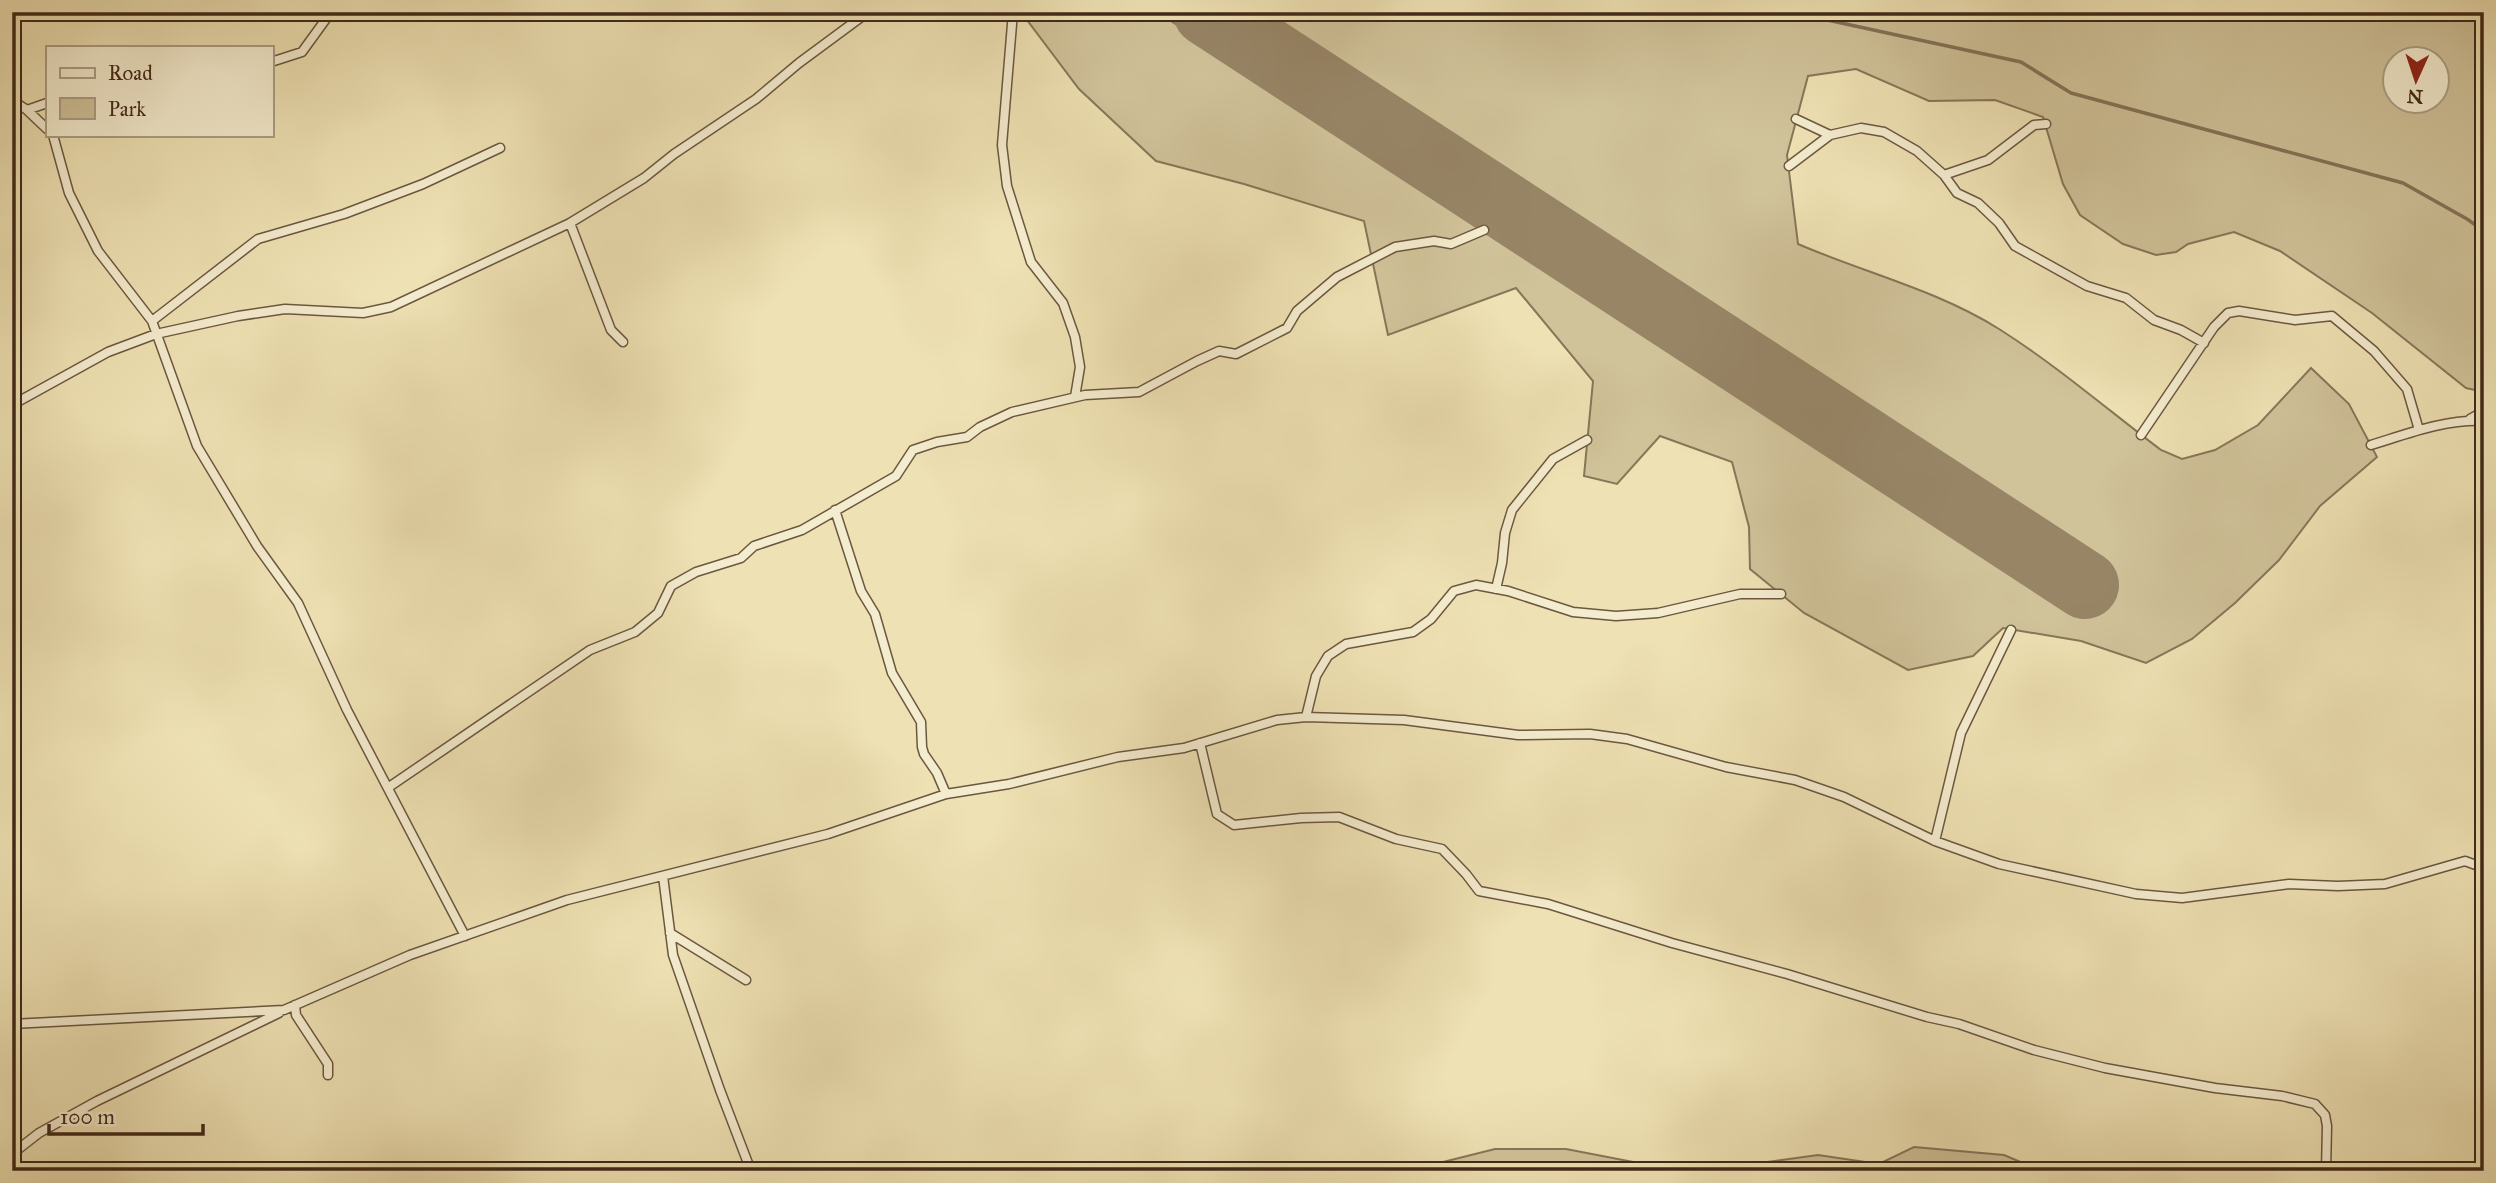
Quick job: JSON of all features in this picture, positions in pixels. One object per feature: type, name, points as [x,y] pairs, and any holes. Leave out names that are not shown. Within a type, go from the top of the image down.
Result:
[{"type":"street","points":[[273,61],[302,52],[331,12]]},
{"type":"street","points":[[12,405],[108,352],[156,334],[238,316],[285,310],[363,313],[391,307],[570,223],[644,178],[674,154],[755,99],[868,12]]},
{"type":"street","points":[[1013,12],[1002,145],[1007,186],[1031,262],[1063,303],[1075,337],[1080,368],[1075,397]]},
{"type":"street","points":[[12,100],[46,128]]},
{"type":"street","points":[[27,110],[46,103]]},
{"type":"street","points":[[1796,119],[1830,135]]},
{"type":"street","points":[[1944,175],[1988,160],[2034,125],[2046,124]]},
{"type":"street","points":[[1788,166],[1830,135],[1861,128],[1884,132],[1917,151],[1944,175],[1957,193],[1978,203],[1999,223],[2015,246],[2087,286],[2126,298],[2154,320],[2181,330],[2204,343]]},
{"type":"street","points":[[53,136],[68,193],[98,251],[152,321],[197,446],[257,546],[298,603],[347,710],[465,936]]},
{"type":"street","points":[[152,321],[258,239],[344,214],[423,184],[500,148]]},
{"type":"street","points":[[570,223],[611,330],[623,342]]},
{"type":"street","points":[[388,787],[590,650],[635,632],[658,612],[671,586],[696,572],[741,558],[754,546],[802,530],[896,476],[913,450],[937,442],[967,437],[980,427],[1012,412],[1075,397],[1139,392],[1219,351],[1236,354],[1287,328],[1297,311],[1337,277],[1395,247],[1434,241],[1451,244],[1484,230]]},
{"type":"street","points":[[2141,435],[2214,327],[2228,313],[2239,311],[2295,320],[2332,316],[2374,351],[2407,389],[2419,430]]},
{"type":"street","points":[[2467,420],[2484,411]]},
{"type":"street","points":[[2371,445],[2419,430],[2467,420],[2484,421]]},
{"type":"street","points":[[1496,589],[1505,533],[1512,510],[1553,458],[1587,440]]},
{"type":"street","points":[[835,510],[861,591],[875,614],[892,673],[921,722],[924,754],[937,773],[946,794]]},
{"type":"street","points":[[1307,717],[1316,676],[1328,656],[1346,644],[1413,632],[1431,619],[1454,591],[1476,585],[1573,612],[1616,615],[1658,613],[1740,594],[1781,594]]},
{"type":"street","points":[[1935,841],[1961,733],[2011,630]]},
{"type":"street","points":[[12,1154],[39,1133],[97,1101],[284,1010],[410,955],[567,900],[828,834],[946,794],[978,791],[1118,757],[1184,748],[1277,720],[1307,717],[1404,720],[1518,735],[1590,734],[1627,739],[1726,768],[1795,780],[1844,797],[1935,841],[1999,864],[2136,894],[2182,898],[2289,884],[2385,884],[2482,856],[2484,829]]},
{"type":"street","points":[[1200,743],[1217,814],[1234,825],[1339,817],[1396,839],[1442,849],[1479,891],[1548,904],[1672,943],[1849,991],[2034,1050],[2081,1062],[2215,1088],[2283,1096],[2315,1104],[2325,1115],[2327,1126],[2326,1171]]},
{"type":"street","points":[[2465,861],[2484,868]]},
{"type":"street","points":[[663,876],[673,955],[751,1171]]},
{"type":"street","points":[[670,933],[746,980]]},
{"type":"street","points":[[295,1005],[296,1015],[328,1064],[328,1075]]},
{"type":"street","points":[[12,1024],[284,1010]]},
{"type":"green space","points":[[1021,12],[1157,12],[2070,606],[2102,575],[2024,518],[1756,356],[1233,12],[2484,12],[2484,392],[2466,388],[2372,313],[2280,251],[2234,232],[2188,244],[2176,252],[2156,255],[2123,244],[2080,215],[2063,184],[2043,117],[1995,100],[1929,101],[1856,69],[1808,76],[1787,155],[1798,244],[1951,303],[1975,315],[2041,357],[2161,450],[2182,459],[2215,450],[2258,425],[2311,368],[2349,404],[2377,457],[2320,506],[2279,560],[2235,603],[2192,639],[2146,663],[2081,641],[2003,628],[1973,656],[1908,670],[1804,613],[1750,569],[1749,527],[1732,462],[1660,436],[1617,484],[1584,476],[1593,381],[1516,288],[1388,335],[1364,221],[1244,184],[1156,161],[1079,89]]},
{"type":"green space","points":[[1914,1147],[2004,1155],[2042,1171],[1407,1171],[1495,1149],[1566,1149],[1654,1166],[1730,1167],[1818,1155],[1879,1164]]},
{"type":"waterway","points":[[1802,12],[1809,16],[2021,62],[2071,93],[2403,183],[2484,231]]},
{"type":"runway","points":[[1207,12],[2085,585]]}]
